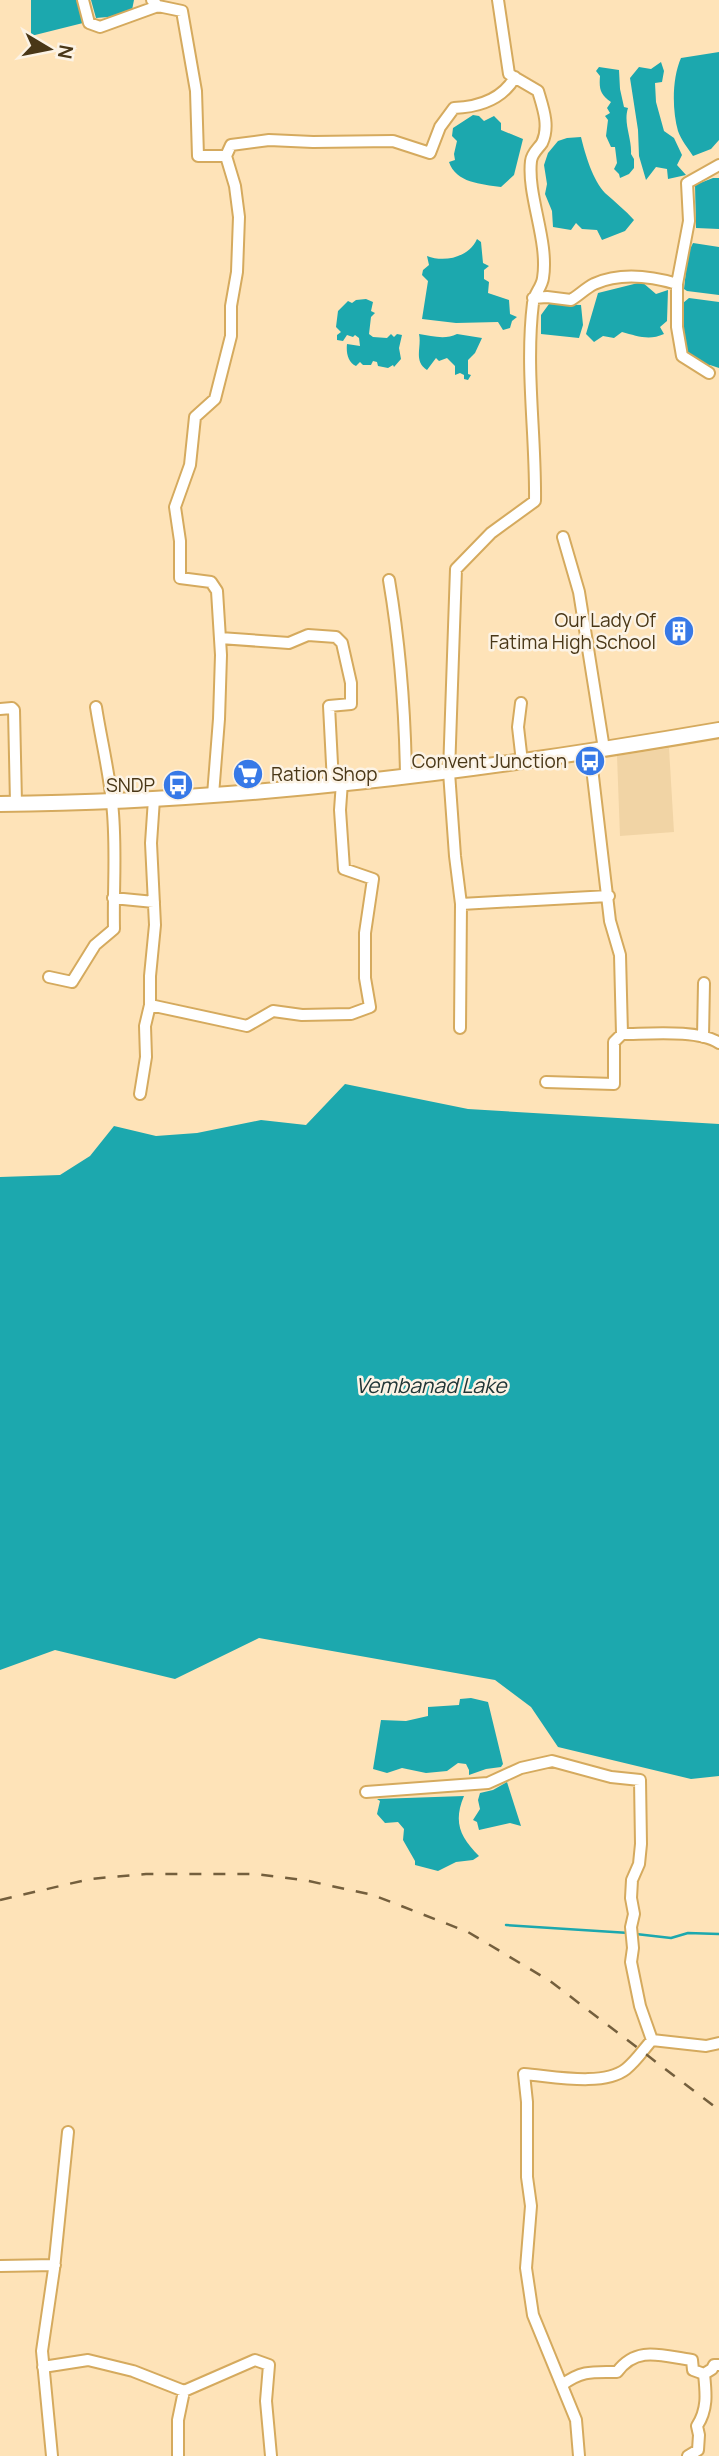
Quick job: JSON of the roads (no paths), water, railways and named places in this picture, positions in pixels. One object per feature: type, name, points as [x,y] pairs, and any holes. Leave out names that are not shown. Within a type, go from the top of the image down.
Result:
[{"type":"main road","points":[[0,804],[112,802],[449,772],[719,730]]},
{"type":"street","points":[[83,0],[89,23],[100,27],[155,3],[182,11],[196,91],[198,156],[226,156]]},
{"type":"street","points":[[460,1028],[461,904],[449,772],[456,569],[491,533],[535,502],[536,457],[529,356],[533,298],[543,279],[541,234],[531,158],[542,142],[547,124],[538,90],[509,74],[498,0]]},
{"type":"street","points":[[213,794],[219,719],[220,638],[217,591],[211,582],[180,578],[180,541],[175,507],[190,465],[195,417],[215,399],[231,336],[239,217],[235,186],[226,156],[231,145],[269,140],[393,141],[430,153],[440,127],[454,108],[488,102],[508,90],[515,77]]},
{"type":"street","points":[[709,373],[682,356],[677,327],[677,284],[689,221],[687,183],[719,165]]},
{"type":"street","points":[[533,298],[571,300],[593,284],[624,276],[655,278],[677,284]]},
{"type":"street","points":[[563,537],[579,592],[597,750],[610,921],[620,955],[622,1034]]},
{"type":"street","points":[[388,580],[397,628],[407,776]]},
{"type":"street","points":[[150,1005],[247,1026],[272,1012],[302,1015],[351,1014],[370,1007],[365,978],[365,933],[373,879],[344,869],[329,706],[351,704],[351,683],[342,643],[335,637],[308,635],[289,643],[220,638]]},
{"type":"street","points":[[521,703],[517,727],[522,762]]},
{"type":"street","points":[[49,977],[72,982],[95,945],[114,929],[115,848],[112,802],[96,707]]},
{"type":"street","points":[[0,709],[14,710],[16,803]]},
{"type":"street","points":[[139,1094],[146,1056],[145,1026],[150,1005],[150,976],[156,925],[151,843],[153,799]]},
{"type":"street","points":[[461,904],[609,897]]},
{"type":"street","points":[[113,898],[154,902]]},
{"type":"street","points":[[703,1037],[705,983]]},
{"type":"street","points":[[546,1082],[614,1084],[614,1042],[622,1034],[677,1034],[712,1038],[719,1043]]},
{"type":"street","points":[[366,1792],[488,1783],[521,1768],[552,1761],[611,1777],[640,1780],[641,1844],[639,1864],[632,1880],[634,1914],[631,1962],[640,2006],[652,2040]]},
{"type":"street","points":[[652,2040],[706,2046],[719,2043]]},
{"type":"street","points":[[579,2456],[576,2420],[533,2315],[526,2268],[531,2206],[527,2177],[527,2102],[524,2074],[601,2079],[623,2071],[641,2055],[652,2040]]},
{"type":"street","points":[[52,2456],[41,2351],[55,2265],[68,2132]]},
{"type":"street","points":[[0,2266],[55,2265]]},
{"type":"street","points":[[562,2385],[575,2375],[617,2372],[623,2364],[641,2353],[692,2360],[693,2370],[704,2374]]},
{"type":"street","points":[[43,2367],[88,2360],[132,2371],[184,2391],[255,2360],[269,2365],[266,2400],[271,2456]]},
{"type":"street","points":[[704,2374],[714,2365],[719,2365]]},
{"type":"street","points":[[688,2456],[698,2450],[697,2426],[706,2400],[704,2374]]},
{"type":"street","points":[[178,2456],[178,2420],[184,2391]]},
{"type":"water","points":[[31,0],[81,0],[87,22],[31,36]]},
{"type":"water","points":[[91,0],[134,0],[131,15],[96,18]]},
{"type":"water","points":[[719,52],[719,140],[711,149],[693,156],[681,138],[676,123],[674,94],[678,66],[681,58]]},
{"type":"water","points":[[661,62],[664,71],[662,82],[655,83],[656,102],[664,131],[674,138],[682,155],[677,165],[686,175],[668,179],[667,169],[656,167],[646,180],[639,156],[630,78],[639,67],[651,69]]},
{"type":"water","points":[[599,67],[619,70],[624,107],[628,108],[627,125],[634,168],[620,178],[614,169],[617,163],[615,147],[611,147],[606,136],[608,120],[605,116],[610,113],[607,108],[611,102],[601,91],[600,76],[596,71]]},
{"type":"water","points":[[473,115],[484,121],[494,116],[501,123],[501,130],[523,139],[514,175],[501,187],[463,178],[452,169],[449,162],[455,160],[457,141],[452,136],[453,128]]},
{"type":"water","points":[[581,137],[597,182],[634,220],[625,231],[602,240],[597,230],[582,229],[576,223],[571,230],[553,227],[552,211],[545,194],[547,184],[544,165],[548,153],[558,141]]},
{"type":"water","points":[[719,178],[719,229],[696,228],[695,185]]},
{"type":"water","points":[[477,239],[481,242],[483,263],[489,266],[484,270],[484,279],[489,282],[488,293],[509,300],[510,314],[517,317],[510,328],[503,330],[498,322],[456,323],[422,319],[428,281],[422,275],[429,265],[427,256],[441,259],[456,257],[468,250]]},
{"type":"water","points":[[693,243],[719,247],[719,295],[684,289],[688,253]]},
{"type":"water","points":[[642,282],[656,294],[668,290],[667,321],[660,327],[664,334],[648,337],[622,332],[614,338],[603,336],[594,342],[586,334],[598,293]]},
{"type":"water","points":[[689,298],[719,302],[719,368],[710,365],[703,368],[685,352],[680,328],[683,303]]},
{"type":"water","points":[[366,299],[373,302],[371,311],[375,313],[371,317],[369,334],[387,338],[391,334],[394,337],[397,334],[402,335],[399,348],[401,359],[394,367],[378,366],[377,362],[373,361],[371,365],[363,365],[360,362],[356,366],[348,357],[347,344],[360,346],[359,338],[347,335],[343,341],[337,340],[337,335],[341,332],[336,327],[338,311],[348,301],[352,303]]},
{"type":"water","points":[[549,304],[581,305],[583,325],[579,338],[541,334],[541,315]]},
{"type":"water","points":[[419,334],[443,337],[457,334],[482,338],[475,353],[468,360],[468,374],[471,375],[468,380],[460,373],[455,375],[455,366],[447,358],[439,361],[436,358],[427,370],[419,358]]},
{"type":"water","name":"Vembanad Lake","points":[[345,1084],[468,1109],[719,1124],[719,1776],[691,1779],[558,1747],[531,1707],[495,1680],[259,1638],[175,1679],[55,1650],[0,1670],[0,1177],[60,1175],[90,1156],[114,1126],[156,1136],[197,1133],[261,1120],[306,1125]]},
{"type":"water","points":[[471,1698],[488,1702],[503,1764],[501,1767],[469,1775],[466,1764],[458,1763],[447,1771],[426,1773],[402,1768],[387,1773],[373,1769],[381,1720],[406,1721],[428,1716],[428,1707],[459,1705],[460,1699]]},
{"type":"water","points":[[507,1782],[521,1826],[510,1823],[479,1830],[477,1822],[473,1820],[480,1809],[480,1793],[493,1790]]},
{"type":"water","points":[[464,1796],[459,1814],[460,1829],[479,1856],[473,1860],[456,1862],[438,1871],[415,1865],[403,1840],[404,1829],[398,1822],[385,1823],[377,1814],[380,1801],[377,1799]]},
{"type":"waterway","points":[[506,1925],[629,1933]]},
{"type":"waterway","points":[[636,1934],[671,1938],[688,1933],[719,1934]]},
{"type":"railway","points":[[0,1900],[90,1879],[146,1874],[255,1874],[304,1880],[373,1895],[468,1932],[550,1981],[719,2110]]},
{"type":"place","name":"Our Lady Of Fatima High School","points":[[679,631]]},
{"type":"place","name":"Convent Junction","points":[[590,761]]},
{"type":"place","name":"Ration Shop","points":[[248,774]]},
{"type":"place","name":"SNDP","points":[[178,785]]}]
